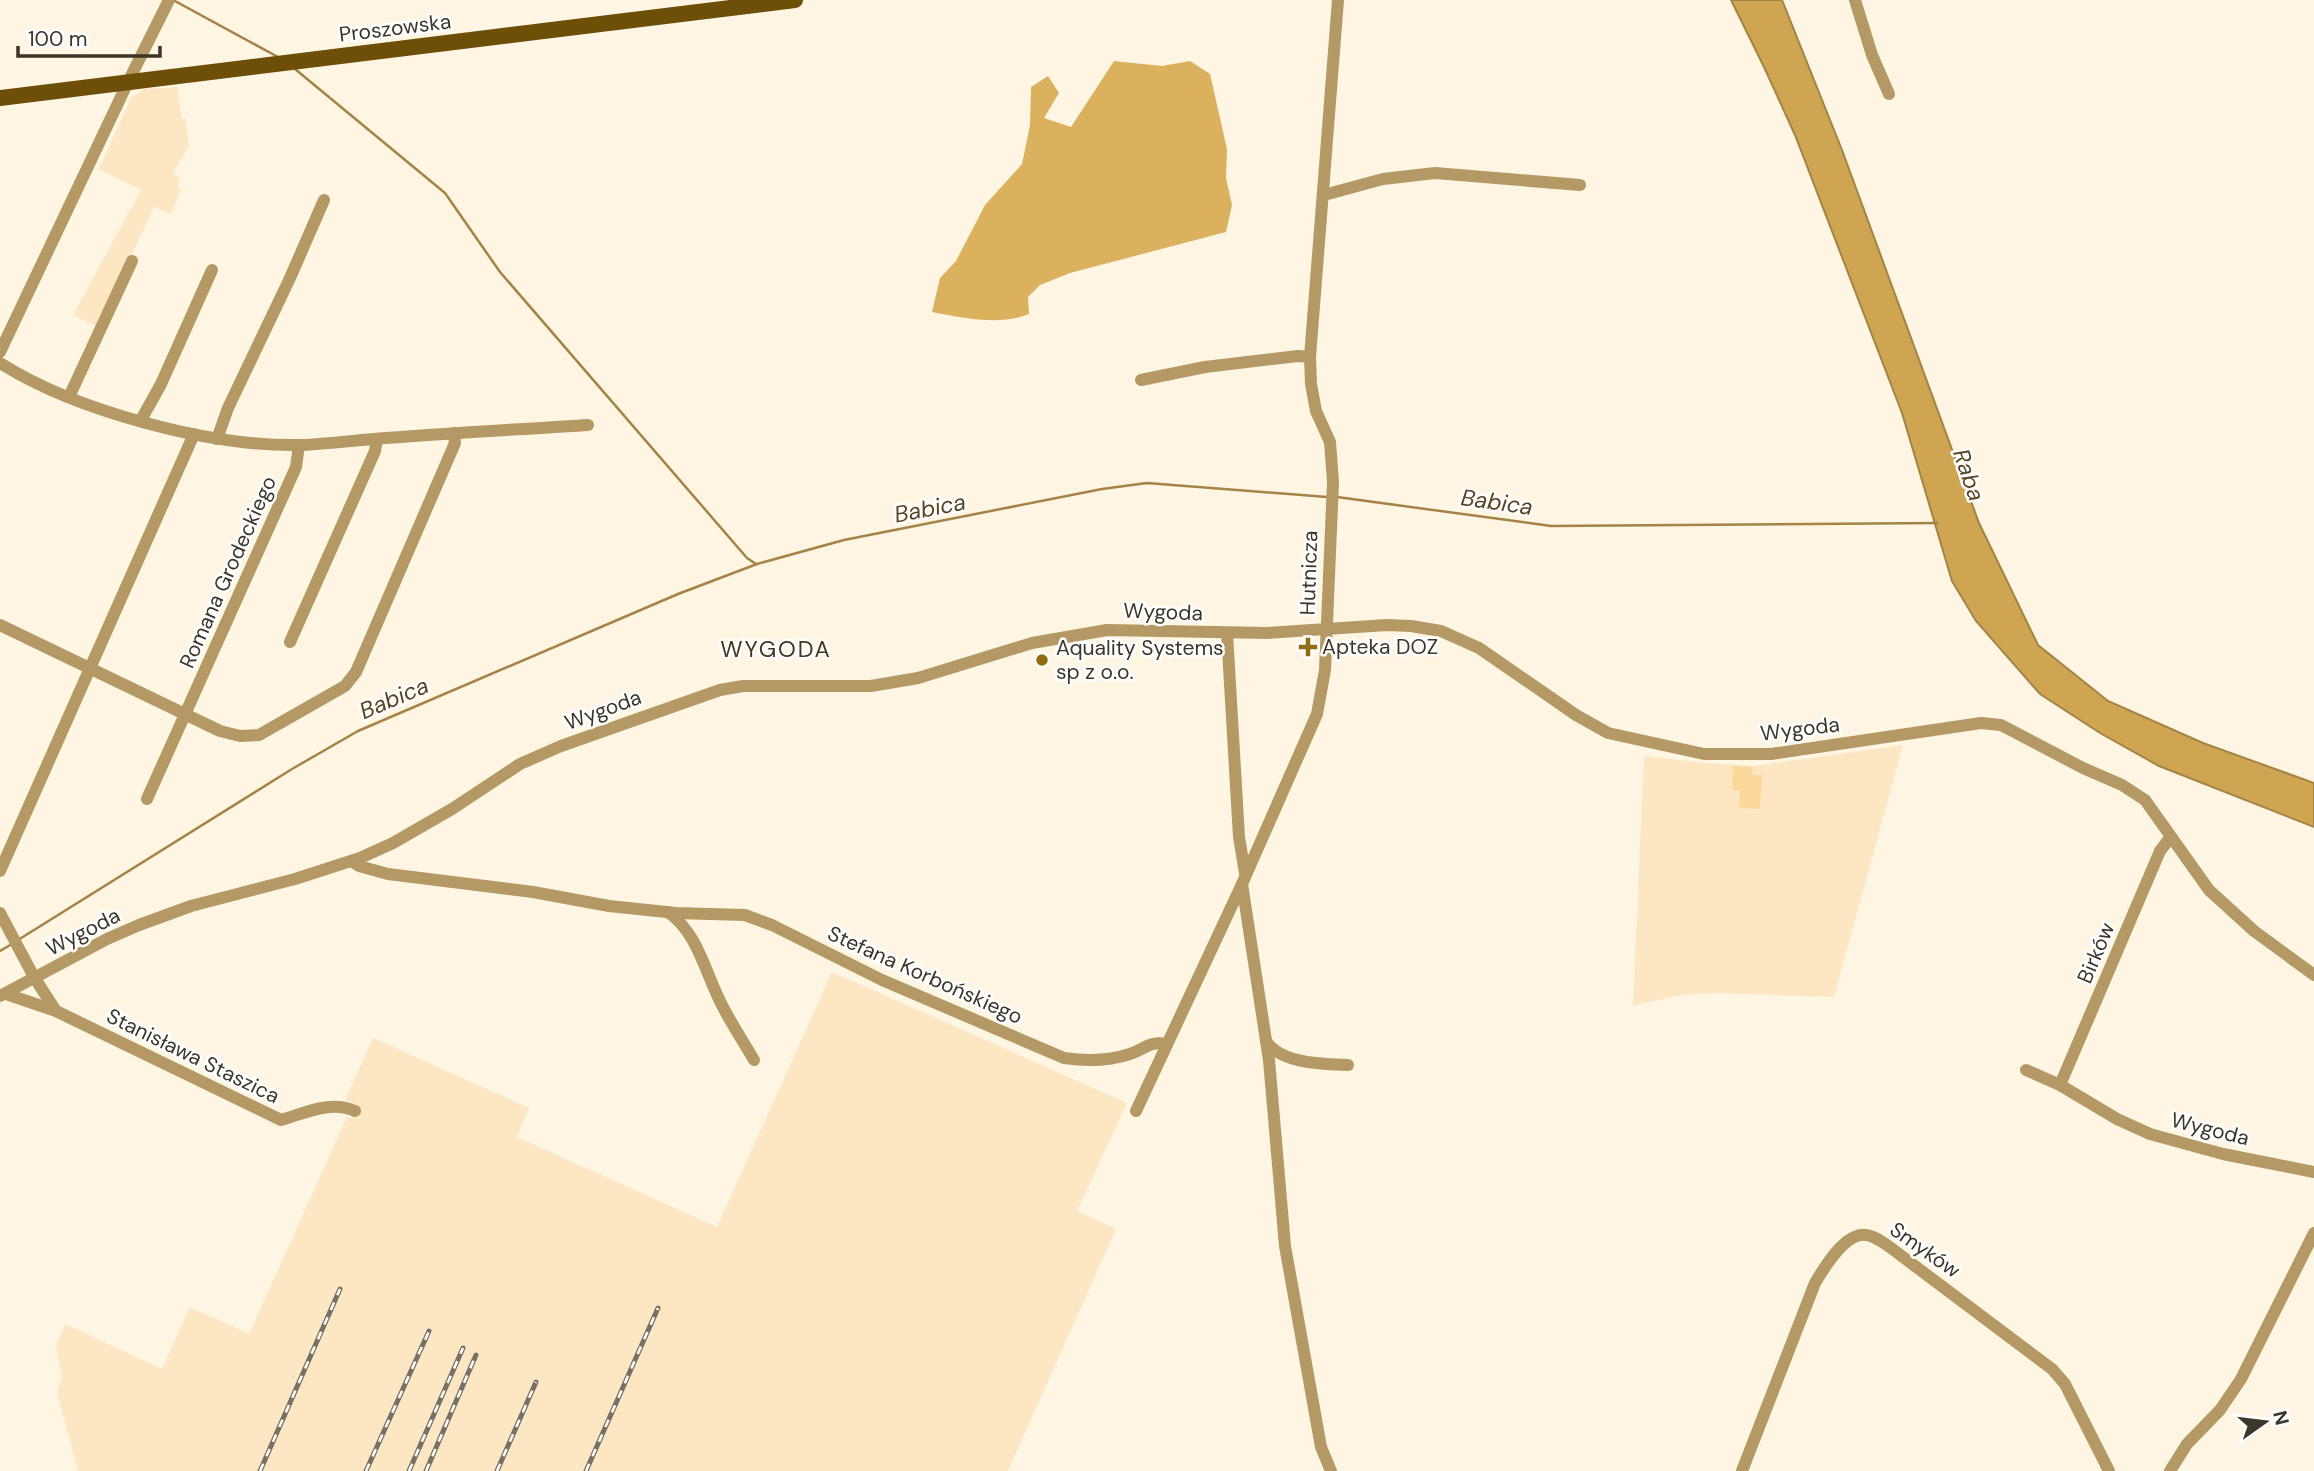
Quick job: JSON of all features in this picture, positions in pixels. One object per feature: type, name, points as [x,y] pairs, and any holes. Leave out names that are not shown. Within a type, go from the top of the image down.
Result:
[{"type":"main road","name":"Proszowska","points":[[0,98],[795,0]]},
{"type":"street","name":"Hutnicza","points":[[1136,1111],[1317,713],[1325,670],[1333,482],[1330,442],[1316,411],[1310,357],[1338,0]]},
{"type":"street","points":[[1855,0],[1872,55],[1889,94]]},
{"type":"street","points":[[0,352],[169,1]]},
{"type":"street","points":[[1324,195],[1383,179],[1435,173],[1580,185]]},
{"type":"street","points":[[217,439],[228,408],[324,200]]},
{"type":"street","points":[[69,397],[132,261]]},
{"type":"street","points":[[141,420],[212,270]]},
{"type":"street","points":[[1140,380],[1205,367],[1298,356],[1310,357]]},
{"type":"street","name":"Romana Grodeckiego","points":[[0,363],[23,378],[69,397],[141,420],[217,439],[299,445],[588,425]]},
{"type":"street","points":[[0,625],[230,734],[259,735],[345,686],[356,672],[455,443],[454,433]]},
{"type":"street","points":[[0,871],[194,434]]},
{"type":"street","points":[[290,642],[375,451],[377,439]]},
{"type":"street","name":"Romana Grodeckiego","points":[[147,799],[296,467],[299,445]]},
{"type":"street","name":"Wygoda","points":[[34,977],[139,925],[191,906],[295,879],[351,861],[393,843],[452,809],[520,764],[561,746],[720,690],[743,686],[871,686],[918,678],[1032,643],[1107,630],[1227,633],[1387,625],[1441,631],[1479,648],[1576,715],[1608,733],[1704,754],[1770,754],[1980,723],[2001,725],[2145,800],[2209,890],[2254,931],[2314,975]]},
{"type":"street","name":"Wygoda","points":[[1227,633],[1239,837],[1272,1091],[1285,1246],[1321,1447],[1331,1471]]},
{"type":"street","name":"Birków","points":[[2060,1085],[2160,851],[2170,838]]},
{"type":"street","name":"Stefana Korbońskiego","points":[[351,861],[388,874],[533,892],[609,906],[745,915],[772,925],[882,980],[1064,1058],[1084,1061],[1129,1054],[1155,1042],[1166,1044]]},
{"type":"street","points":[[668,911],[691,937],[723,1008],[754,1060]]},
{"type":"street","points":[[0,913],[56,1012]]},
{"type":"street","points":[[3,995],[34,977]]},
{"type":"street","name":"Stanisława Staszica","points":[[3,995],[56,1012],[281,1120],[327,1107],[346,1107],[355,1111]]},
{"type":"street","points":[[1266,1041],[1271,1049],[1280,1054],[1314,1064],[1348,1065]]},
{"type":"street","name":"Wygoda","points":[[2026,1070],[2060,1085],[2117,1119],[2150,1134],[2223,1154],[2314,1172]]},
{"type":"street","points":[[2169,1471],[2187,1444],[2220,1410],[2241,1379],[2314,1233]]},
{"type":"street","name":"Smyków","points":[[1742,1471],[1815,1283],[1832,1256],[1859,1235],[1869,1235],[1895,1251],[2052,1369],[2065,1384],[2109,1471]]},
{"type":"shaded area","points":[[1731,0],[1782,0],[1842,150],[1979,523],[2038,645],[2108,701],[2203,743],[2314,783],[2314,827],[2159,766],[2100,733],[2040,694],[1976,621],[1952,581],[1902,413],[1795,135]]},
{"type":"shaded area","points":[[1114,61],[1162,66],[1190,61],[1210,74],[1227,149],[1226,178],[1232,205],[1226,232],[1070,273],[1040,285],[1028,297],[1029,314],[1018,318],[981,320],[932,312],[940,278],[956,261],[985,205],[1022,164],[1030,125],[1031,87],[1048,76],[1059,93],[1044,118],[1071,127]]},
{"type":"shaded area","points":[[177,87],[182,119],[186,119],[189,145],[173,174],[180,178],[177,187],[181,190],[171,214],[154,207],[98,327],[73,315],[141,190],[99,169],[131,98],[144,89]]},
{"type":"shaded area","points":[[1903,745],[1834,997],[1709,993],[1676,996],[1633,1006],[1644,756],[1754,766]]},
{"type":"shaded area","points":[[1733,766],[1753,767],[1752,775],[1762,775],[1760,809],[1739,808],[1740,791],[1732,790]]},
{"type":"shaded area","points":[[832,972],[1127,1103],[1077,1211],[1116,1229],[1008,1471],[78,1471],[57,1392],[62,1377],[56,1346],[65,1324],[162,1369],[190,1307],[249,1334],[347,1117],[352,1118],[355,1111],[357,1105],[345,1100],[373,1038],[529,1108],[517,1137],[717,1227]]},
{"type":"waterway","points":[[173,0],[278,57]]},
{"type":"waterway","points":[[295,69],[445,193],[500,272],[747,558],[756,564]]},
{"type":"waterway","name":"Babica","points":[[18,940],[292,769],[358,731],[678,594],[757,564],[844,540],[1102,489],[1147,483],[1327,497]]},
{"type":"waterway","name":"Babica","points":[[1337,497],[1551,526],[1937,523]]},
{"type":"waterway","name":"Babica","points":[[0,951],[12,944]]},
{"type":"railway","points":[[260,1471],[340,1289]]},
{"type":"railway","points":[[586,1471],[658,1308]]},
{"type":"railway","points":[[366,1471],[429,1331]]},
{"type":"railway","points":[[409,1471],[463,1348]]},
{"type":"railway","points":[[426,1471],[476,1355]]},
{"type":"railway","points":[[497,1471],[536,1382]]},
{"type":"place","name":"Apteka DOZ","points":[[1308,647]]},
{"type":"place","name":"Aquality Systems sp z o.o.","points":[[1042,660]]},
{"type":"district","name":"WYGODA","points":[[776,649]]},
{"type":"water label","name":"Raba","points":[[1969,475]]}]
